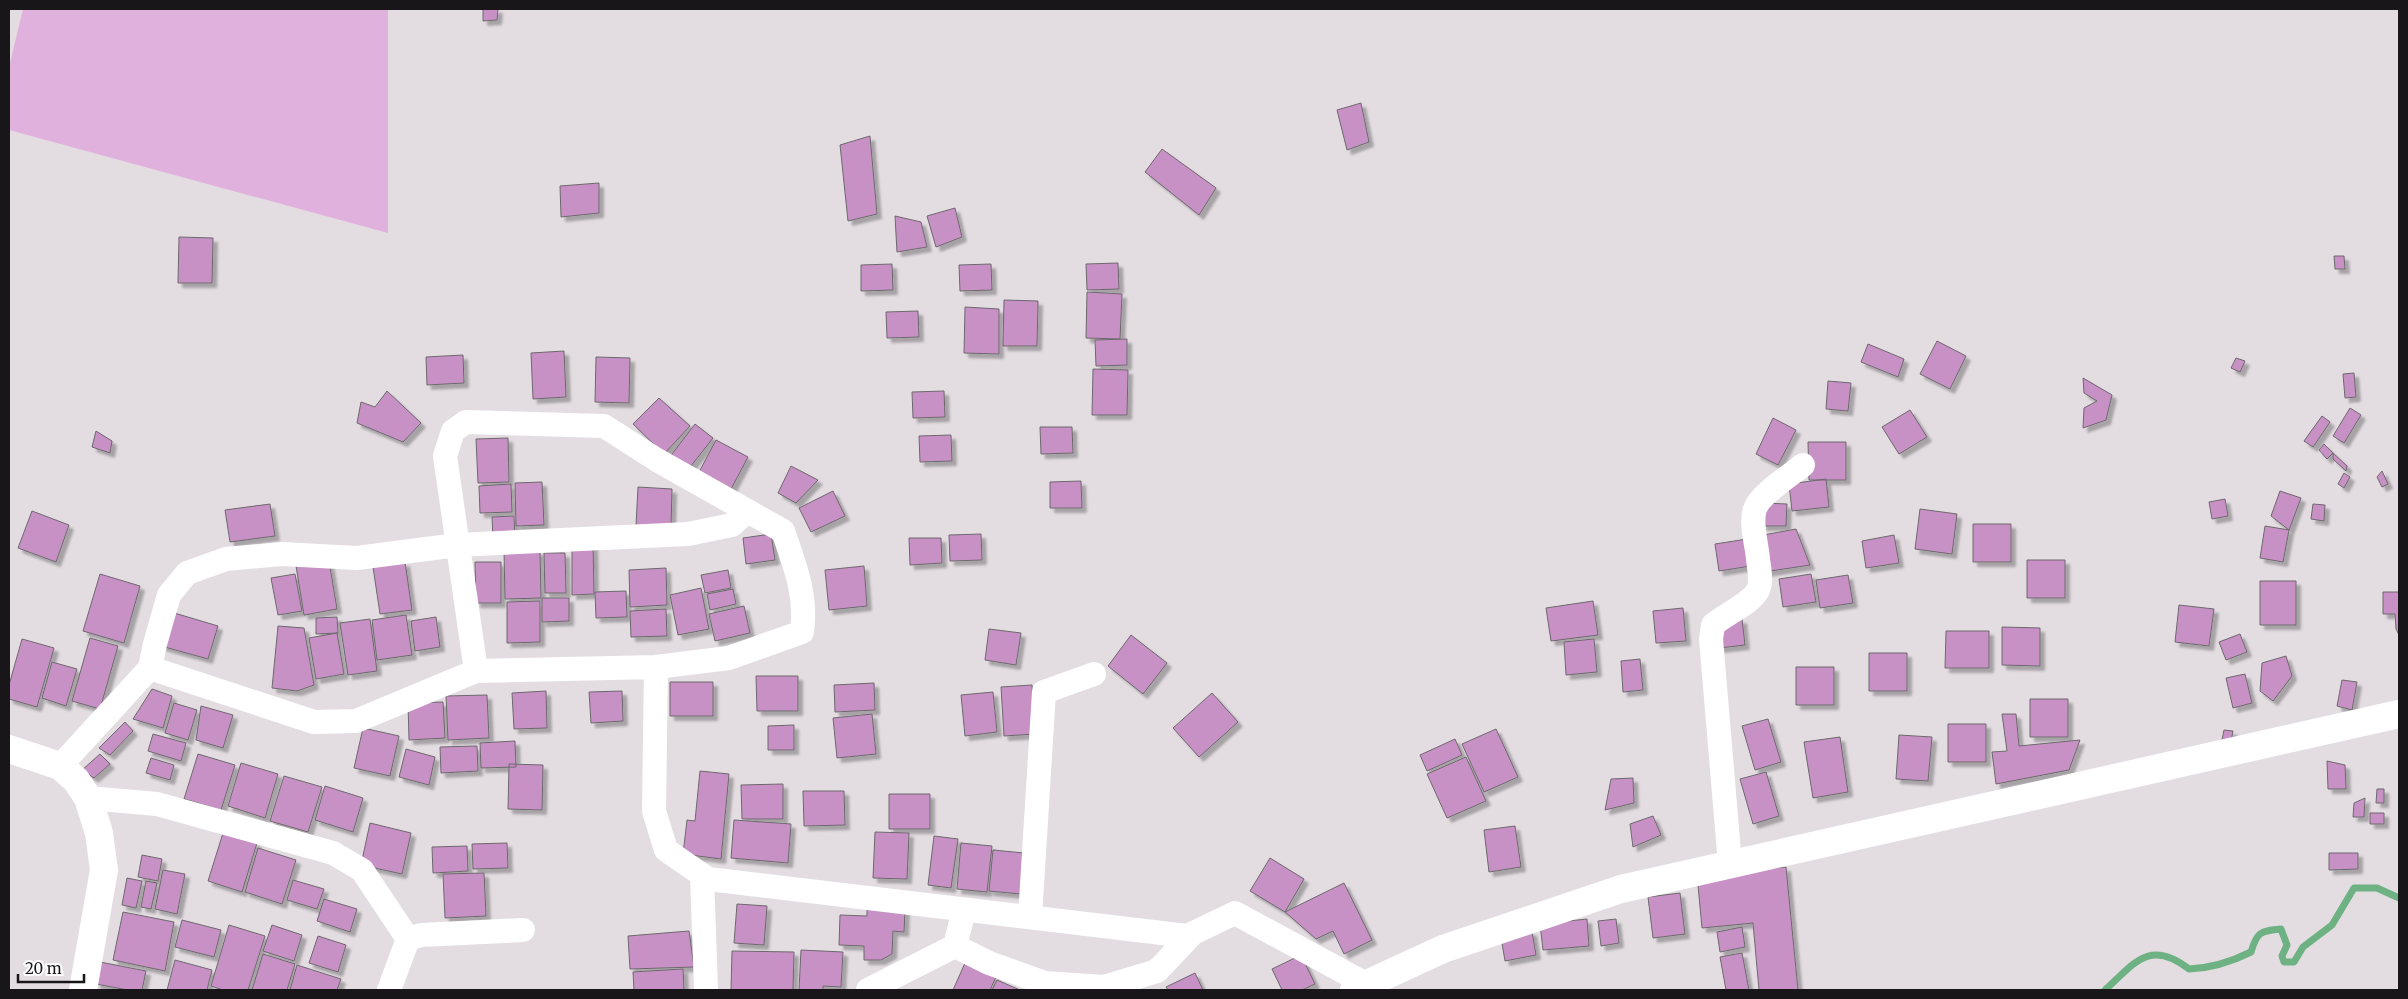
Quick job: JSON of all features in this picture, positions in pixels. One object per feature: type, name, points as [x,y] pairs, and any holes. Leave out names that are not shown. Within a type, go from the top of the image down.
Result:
[{"type":"street","points":[[150,668],[314,722],[356,721],[476,671],[656,667],[729,658],[802,632],[805,612],[800,579],[783,531],[657,460],[604,426],[466,422],[453,431],[445,456],[476,671]]},
{"type":"street","points":[[1730,864],[1711,639],[1712,625],[1723,615],[1748,601],[1758,590],[1760,575],[1754,523],[1755,508],[1764,497],[1803,465]]},
{"type":"street","points":[[60,766],[150,668],[169,595],[187,573],[226,559],[282,554],[357,558],[457,545],[688,534],[732,525],[747,511]]},
{"type":"street","points":[[656,667],[654,811],[666,850],[708,879],[1187,936],[1235,913],[1360,987],[1444,949],[1620,889],[2399,714]]},
{"type":"street","points":[[1030,918],[1044,692],[1094,674]]},
{"type":"street","points":[[9,749],[60,766],[76,780],[88,798],[99,833],[104,870],[82,990]]},
{"type":"street","points":[[88,798],[157,804],[333,854],[362,870],[408,939]]},
{"type":"street","points":[[702,875],[706,990]]},
{"type":"street","points":[[868,990],[955,946],[964,910]]},
{"type":"street","points":[[408,939],[421,935],[523,930]]},
{"type":"street","points":[[955,946],[990,963],[1046,984],[1104,987],[1157,972],[1193,933]]},
{"type":"street","points":[[389,990],[408,939]]},
{"type":"shaded area","points":[[23,9],[388,9],[388,233],[9,130],[9,67]]},
{"type":"building","points":[[483,9],[498,9],[497,20],[483,21]]},
{"type":"building","points":[[1361,103],[1369,142],[1347,150],[1337,110]]},
{"type":"building","points":[[870,136],[877,214],[848,221],[840,145]]},
{"type":"building","points":[[1162,149],[1216,188],[1199,215],[1145,172]]},
{"type":"building","points":[[599,183],[599,213],[561,217],[560,186]]},
{"type":"building","points":[[955,208],[962,237],[936,247],[927,216]]},
{"type":"building","points":[[895,216],[921,222],[927,247],[897,252]]},
{"type":"building","points":[[179,237],[213,238],[212,283],[178,283]]},
{"type":"building","points":[[2334,256],[2344,256],[2345,269],[2335,269]]},
{"type":"building","points":[[1118,263],[1119,289],[1087,290],[1086,264]]},
{"type":"building","points":[[892,264],[893,290],[861,291],[861,265]]},
{"type":"building","points":[[991,264],[992,290],[960,291],[959,265]]},
{"type":"building","points":[[1087,292],[1122,294],[1120,339],[1086,338]]},
{"type":"building","points":[[1004,300],[1038,301],[1037,346],[1003,346]]},
{"type":"building","points":[[965,307],[999,309],[999,354],[964,353]]},
{"type":"building","points":[[918,311],[919,337],[887,338],[886,312]]},
{"type":"building","points":[[1127,339],[1127,365],[1096,366],[1095,340]]},
{"type":"building","points":[[1937,341],[1966,356],[1950,389],[1920,374]]},
{"type":"building","points":[[1868,344],[1904,359],[1898,377],[1861,362]]},
{"type":"building","points":[[564,351],[566,397],[533,399],[531,353]]},
{"type":"building","points":[[463,355],[464,383],[427,385],[426,357]]},
{"type":"building","points":[[596,357],[630,358],[629,403],[595,402]]},
{"type":"building","points":[[2236,358],[2245,361],[2240,372],[2231,368]]},
{"type":"building","points":[[1093,369],[1128,370],[1127,415],[1092,415]]},
{"type":"building","points":[[2354,373],[2356,397],[2345,398],[2343,374]]},
{"type":"building","points":[[2083,378],[2112,395],[2106,420],[2083,428],[2084,408],[2097,401],[2084,393]]},
{"type":"building","points":[[1828,381],[1851,383],[1848,411],[1826,409]]},
{"type":"building","points":[[387,391],[421,423],[403,442],[357,423],[361,402],[375,407]]},
{"type":"building","points":[[944,391],[945,417],[913,418],[912,392]]},
{"type":"building","points":[[659,398],[690,426],[664,454],[633,424]]},
{"type":"building","points":[[2350,408],[2361,415],[2344,443],[2333,436]]},
{"type":"building","points":[[1910,410],[1927,437],[1899,454],[1882,427]]},
{"type":"building","points":[[2322,416],[2330,422],[2313,447],[2304,441]]},
{"type":"building","points":[[1773,418],[1796,430],[1778,465],[1756,454]]},
{"type":"building","points":[[695,424],[713,438],[687,471],[669,458]]},
{"type":"building","points":[[1040,427],[1072,427],[1073,453],[1041,454]]},
{"type":"building","points":[[96,431],[112,441],[110,453],[92,447]]},
{"type":"building","points":[[951,435],[952,461],[920,462],[919,436]]},
{"type":"building","points":[[508,438],[509,482],[478,483],[476,439]]},
{"type":"building","points":[[716,440],[748,457],[730,491],[698,474]]},
{"type":"building","points":[[1808,442],[1846,442],[1846,480],[1809,480]]},
{"type":"building","points":[[2324,444],[2333,453],[2327,459],[2319,450]]},
{"type":"building","points":[[2333,453],[2347,466],[2346,471],[2333,459]]},
{"type":"building","points":[[791,466],[818,480],[796,503],[778,493]]},
{"type":"building","points":[[2382,471],[2388,484],[2382,487],[2377,477]]},
{"type":"building","points":[[2344,473],[2350,477],[2344,488],[2338,484]]},
{"type":"building","points":[[1826,479],[1829,507],[1792,511],[1789,484]]},
{"type":"building","points":[[1081,481],[1082,508],[1050,508],[1050,482]]},
{"type":"building","points":[[542,482],[544,525],[516,526],[515,483]]},
{"type":"building","points":[[511,484],[512,512],[480,513],[479,486]]},
{"type":"building","points":[[638,487],[672,489],[671,527],[636,526]]},
{"type":"building","points":[[833,491],[845,516],[811,532],[799,508]]},
{"type":"building","points":[[2280,491],[2301,498],[2289,530],[2271,516]]},
{"type":"building","points":[[2225,499],[2228,516],[2212,519],[2209,502]]},
{"type":"building","points":[[1762,503],[1787,504],[1786,526],[1762,526]]},
{"type":"building","points":[[270,504],[275,536],[230,542],[225,510]]},
{"type":"building","points":[[2313,504],[2325,505],[2324,521],[2311,519]]},
{"type":"building","points":[[1920,509],[1957,514],[1952,554],[1915,549]]},
{"type":"building","points":[[32,511],[69,525],[56,562],[18,548]]},
{"type":"building","points":[[514,516],[515,538],[493,539],[492,517]]},
{"type":"building","points":[[1973,524],[2011,524],[2011,562],[1973,562]]},
{"type":"building","points":[[2265,526],[2289,530],[2283,562],[2260,558]]},
{"type":"building","points":[[1796,529],[1810,565],[1764,572],[1758,536]]},
{"type":"building","points":[[771,534],[775,560],[746,564],[743,538]]},
{"type":"building","points":[[981,534],[982,560],[950,561],[949,535]]},
{"type":"building","points":[[1894,535],[1899,563],[1866,568],[1862,541]]},
{"type":"building","points":[[909,538],[941,538],[942,563],[910,565]]},
{"type":"building","points":[[1747,539],[1751,566],[1719,571],[1715,544]]},
{"type":"building","points":[[593,542],[594,594],[572,595],[572,543]]},
{"type":"building","points":[[504,551],[540,551],[541,598],[505,599]]},
{"type":"building","points":[[544,553],[565,553],[566,593],[545,593]]},
{"type":"building","points":[[2027,560],[2065,560],[2065,598],[2027,598]]},
{"type":"building","points":[[329,561],[337,609],[304,615],[296,566]]},
{"type":"building","points":[[405,562],[412,610],[380,614],[373,567]]},
{"type":"building","points":[[475,562],[501,562],[501,603],[476,603]]},
{"type":"building","points":[[864,566],[867,606],[829,610],[825,570]]},
{"type":"building","points":[[666,568],[667,605],[630,607],[629,570]]},
{"type":"building","points":[[728,570],[731,588],[705,593],[701,575]]},
{"type":"building","points":[[100,574],[140,586],[124,643],[83,631]]},
{"type":"building","points":[[295,574],[302,611],[278,615],[271,578]]},
{"type":"building","points":[[1811,574],[1816,602],[1783,607],[1779,579]]},
{"type":"building","points":[[1848,575],[1853,603],[1820,608],[1816,580]]},
{"type":"building","points":[[2260,581],[2296,581],[2296,625],[2260,625]]},
{"type":"building","points":[[701,588],[709,629],[678,635],[670,595]]},
{"type":"building","points":[[733,589],[736,604],[710,610],[707,594]]},
{"type":"building","points":[[626,591],[627,617],[596,618],[595,592]]},
{"type":"building","points":[[2383,592],[2399,592],[2399,635],[2396,629],[2395,614],[2383,614]]},
{"type":"building","points":[[542,598],[569,598],[569,621],[542,622]]},
{"type":"building","points":[[540,601],[540,642],[507,643],[507,602]]},
{"type":"building","points":[[1593,601],[1598,635],[1551,641],[1546,608]]},
{"type":"building","points":[[2179,605],[2214,609],[2209,646],[2175,642]]},
{"type":"building","points":[[744,606],[750,633],[715,641],[709,614]]},
{"type":"building","points":[[1683,608],[1686,641],[1656,643],[1653,611]]},
{"type":"building","points":[[666,609],[667,636],[631,637],[630,611]]},
{"type":"building","points":[[171,612],[218,626],[208,659],[161,646]]},
{"type":"building","points":[[406,615],[412,655],[377,660],[372,620]]},
{"type":"building","points":[[337,617],[338,633],[316,634],[316,618]]},
{"type":"building","points":[[436,617],[440,647],[415,651],[411,621]]},
{"type":"building","points":[[370,619],[377,671],[348,675],[340,623]]},
{"type":"building","points":[[1742,619],[1745,645],[1719,648],[1716,623]]},
{"type":"building","points":[[278,626],[304,628],[314,685],[297,691],[272,688]]},
{"type":"building","points":[[2002,627],[2040,628],[2040,666],[2002,665]]},
{"type":"building","points":[[989,629],[1021,633],[1016,665],[985,660]]},
{"type":"building","points":[[1946,631],[1989,631],[1989,668],[1945,668]]},
{"type":"building","points":[[337,633],[344,674],[316,679],[309,638]]},
{"type":"building","points":[[2240,634],[2247,652],[2226,660],[2219,642]]},
{"type":"building","points":[[1131,635],[1167,663],[1143,694],[1108,666]]},
{"type":"building","points":[[90,638],[118,646],[100,709],[72,701]]},
{"type":"building","points":[[22,639],[54,648],[37,707],[9,699],[9,685]]},
{"type":"building","points":[[1594,639],[1597,672],[1566,675],[1564,642]]},
{"type":"building","points":[[1869,653],[1907,653],[1907,691],[1869,691]]},
{"type":"building","points":[[2286,656],[2292,676],[2273,701],[2260,691],[2262,663]]},
{"type":"building","points":[[1640,659],[1643,690],[1623,692],[1621,661]]},
{"type":"building","points":[[52,662],[77,669],[66,706],[42,698]]},
{"type":"building","points":[[1796,667],[1834,667],[1834,705],[1796,705]]},
{"type":"building","points":[[2245,674],[2252,703],[2233,708],[2226,678]]},
{"type":"building","points":[[756,676],[798,676],[798,711],[757,711]]},
{"type":"building","points":[[2342,680],[2357,682],[2352,710],[2337,706]]},
{"type":"building","points":[[670,682],[713,682],[713,716],[670,716]]},
{"type":"building","points":[[874,683],[875,710],[835,712],[834,685]]},
{"type":"building","points":[[1032,685],[1035,734],[1004,736],[1001,687]]},
{"type":"building","points":[[152,689],[172,696],[163,728],[133,719]]},
{"type":"building","points":[[546,691],[547,728],[514,729],[512,693]]},
{"type":"building","points":[[622,691],[623,721],[591,723],[589,692]]},
{"type":"building","points":[[993,692],[997,732],[965,736],[961,695]]},
{"type":"building","points":[[1212,693],[1238,722],[1199,757],[1173,728]]},
{"type":"building","points":[[487,695],[489,738],[448,740],[446,696]]},
{"type":"building","points":[[2030,699],[2068,699],[2068,737],[2030,737]]},
{"type":"building","points":[[443,702],[445,738],[409,740],[408,703]]},
{"type":"building","points":[[174,703],[197,710],[188,740],[165,733]]},
{"type":"building","points":[[201,706],[233,715],[223,748],[196,740]]},
{"type":"building","points":[[872,714],[876,754],[837,758],[833,718]]},
{"type":"building","points":[[2002,714],[2016,714],[2019,746],[2080,740],[2069,770],[1996,784],[1992,752],[2007,751]]},
{"type":"building","points":[[1768,719],[1781,762],[1755,770],[1742,726]]},
{"type":"building","points":[[125,722],[133,731],[110,755],[99,748]]},
{"type":"building","points":[[1948,724],[1986,724],[1986,762],[1948,762]]},
{"type":"building","points":[[794,725],[794,750],[768,750],[768,726]]},
{"type":"building","points":[[363,728],[399,736],[390,776],[354,768]]},
{"type":"building","points":[[1496,729],[1518,777],[1484,792],[1462,744]]},
{"type":"building","points":[[2224,730],[2233,731],[2231,741],[2222,740]]},
{"type":"building","points":[[153,734],[186,743],[181,761],[148,751]]},
{"type":"building","points":[[1899,735],[1932,737],[1928,781],[1896,779]]},
{"type":"building","points":[[1840,737],[1848,792],[1813,798],[1804,742]]},
{"type":"building","points":[[1455,739],[1462,755],[1427,771],[1420,755]]},
{"type":"building","points":[[515,741],[516,767],[481,768],[480,743]]},
{"type":"building","points":[[477,746],[478,771],[441,773],[440,747]]},
{"type":"building","points":[[406,749],[435,757],[429,785],[399,777]]},
{"type":"building","points":[[100,754],[110,764],[94,778],[82,770]]},
{"type":"building","points":[[198,754],[235,765],[221,810],[184,799]]},
{"type":"building","points":[[1466,757],[1486,801],[1447,818],[1427,774]]},
{"type":"building","points":[[151,758],[174,765],[170,780],[146,773]]},
{"type":"building","points":[[2327,761],[2345,765],[2346,789],[2328,789]]},
{"type":"building","points":[[241,763],[278,774],[265,818],[228,806]]},
{"type":"building","points":[[509,764],[543,765],[542,810],[508,809]]},
{"type":"building","points":[[700,771],[729,774],[721,859],[683,854],[687,820],[695,821]]},
{"type":"building","points":[[1766,772],[1779,816],[1753,824],[1740,779]]},
{"type":"building","points":[[284,776],[322,787],[308,832],[270,821]]},
{"type":"building","points":[[1633,778],[1634,803],[1605,810],[1611,779]]},
{"type":"building","points":[[783,784],[783,819],[742,819],[741,785]]},
{"type":"building","points":[[325,786],[363,798],[353,832],[315,820]]},
{"type":"building","points":[[2377,789],[2384,789],[2384,803],[2376,803]]},
{"type":"building","points":[[803,791],[844,791],[845,825],[804,826]]},
{"type":"building","points":[[889,794],[930,794],[930,829],[889,829]]},
{"type":"building","points":[[2365,798],[2364,817],[2353,817],[2354,803]]},
{"type":"building","points":[[2370,813],[2384,813],[2384,824],[2370,824]]},
{"type":"building","points":[[1653,816],[1661,835],[1633,847],[1630,824]]},
{"type":"building","points":[[734,820],[791,824],[788,863],[731,858]]},
{"type":"building","points":[[370,823],[411,833],[402,874],[361,865]]},
{"type":"building","points":[[1515,826],[1521,867],[1489,872],[1484,830]]},
{"type":"building","points":[[875,832],[909,833],[907,879],[873,878]]},
{"type":"building","points":[[223,833],[257,843],[242,892],[208,881]]},
{"type":"building","points":[[934,836],[958,839],[951,888],[928,885]]},
{"type":"building","points":[[507,843],[508,868],[473,869],[472,844]]},
{"type":"building","points":[[961,843],[992,846],[987,892],[957,889]]},
{"type":"building","points":[[467,846],[468,871],[433,873],[432,847]]},
{"type":"building","points":[[258,848],[296,860],[282,904],[245,892]]},
{"type":"building","points":[[993,850],[1024,853],[1021,894],[989,891]]},
{"type":"building","points":[[2329,853],[2358,853],[2358,869],[2329,870]]},
{"type":"building","points":[[142,855],[162,859],[158,881],[138,877]]},
{"type":"building","points":[[1270,858],[1304,879],[1285,912],[1250,891]]},
{"type":"building","points":[[1786,867],[1798,990],[1759,990],[1753,923],[1702,928],[1697,875]]},
{"type":"building","points":[[163,870],[185,874],[177,914],[155,909]]},
{"type":"building","points":[[484,873],[486,916],[445,918],[443,874]]},
{"type":"building","points":[[127,878],[142,881],[136,908],[122,905]]},
{"type":"building","points":[[293,880],[324,889],[317,909],[287,900]]},
{"type":"building","points":[[146,881],[157,883],[151,909],[141,907]]},
{"type":"building","points":[[1344,883],[1372,940],[1344,954],[1333,931],[1316,939],[1285,912]]},
{"type":"building","points":[[1680,893],[1685,934],[1653,938],[1648,897]]},
{"type":"building","points":[[324,899],[357,909],[350,932],[317,921]]},
{"type":"building","points":[[737,904],[767,906],[764,945],[734,943]]},
{"type":"building","points":[[867,908],[905,910],[904,932],[893,931],[892,954],[881,960],[864,960],[864,946],[839,945],[840,915],[867,916]]},
{"type":"building","points":[[123,912],[174,922],[165,971],[113,960]]},
{"type":"building","points":[[1587,919],[1589,946],[1543,950],[1540,924]]},
{"type":"building","points":[[1616,919],[1619,943],[1601,946],[1598,921]]},
{"type":"building","points":[[182,920],[221,930],[214,957],[175,947]]},
{"type":"building","points":[[229,925],[265,936],[248,990],[223,990],[211,986]]},
{"type":"building","points":[[272,925],[302,935],[294,961],[263,951]]},
{"type":"building","points":[[1742,927],[1745,947],[1720,952],[1717,932]]},
{"type":"building","points":[[689,931],[694,967],[630,969],[628,936]]},
{"type":"building","points":[[1532,931],[1536,955],[1505,961],[1501,937]]},
{"type":"building","points":[[318,936],[346,945],[338,972],[309,963]]},
{"type":"building","points":[[801,950],[843,952],[841,987],[823,986],[823,990],[799,990]]},
{"type":"building","points":[[732,951],[794,952],[793,990],[731,990]]},
{"type":"building","points":[[1742,953],[1749,990],[1726,990],[1720,957]]},
{"type":"building","points":[[263,954],[295,964],[287,990],[252,990]]},
{"type":"building","points":[[1301,955],[1315,984],[1302,990],[1282,990],[1272,969]]},
{"type":"building","points":[[175,960],[212,970],[207,990],[167,990]]},
{"type":"building","points":[[100,962],[146,971],[142,990],[128,990],[96,984]]},
{"type":"building","points":[[965,963],[996,977],[990,990],[953,990]]},
{"type":"building","points":[[297,965],[341,979],[337,990],[290,990]]},
{"type":"building","points":[[683,969],[684,990],[634,990],[633,972]]},
{"type":"building","points":[[1195,973],[1203,990],[1168,990],[1166,987]]},
{"type":"building","points":[[997,980],[1020,990],[992,990]]},
{"type":"waterway","points":[[2105,990],[2125,971],[2143,958],[2152,955],[2163,956],[2175,960],[2189,969],[2213,966],[2229,962],[2251,952],[2255,940],[2260,934],[2274,930],[2281,929],[2287,945],[2282,956],[2284,962],[2294,962],[2303,947],[2332,925],[2354,888],[2377,888],[2399,898]]}]
